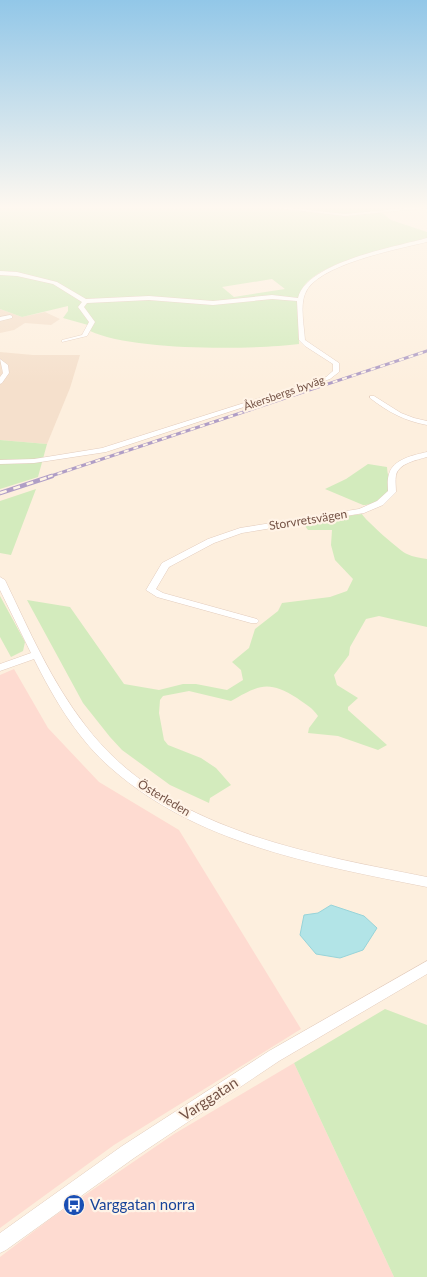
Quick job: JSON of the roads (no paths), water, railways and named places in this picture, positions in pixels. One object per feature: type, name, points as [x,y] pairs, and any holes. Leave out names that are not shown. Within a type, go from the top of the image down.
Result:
[{"type":"street","name":"Åkersbergs byväg","points":[[0,462],[34,461],[104,450],[328,378],[336,372],[336,363],[302,340],[301,294],[310,280],[340,266]]},
{"type":"street","points":[[0,273],[17,274],[54,283],[85,301],[149,298],[213,304],[272,297],[302,300]]},
{"type":"street","points":[[64,341],[84,336],[92,322],[81,307],[85,301]]},
{"type":"street","points":[[0,319],[10,317]]},
{"type":"street","points":[[0,361],[5,365],[6,373],[0,382]]},
{"type":"street","points":[[372,397],[396,415],[410,421],[427,423]]},
{"type":"street","name":"Storvretsvägen","points":[[254,621],[155,593],[151,590],[166,565],[198,547],[240,531],[371,508],[392,492],[392,474],[394,469],[404,462],[427,454]]},
{"type":"street","name":"Österleden","points":[[0,580],[70,714],[83,731],[116,765],[160,798],[215,826],[261,844],[341,865],[427,882]]},
{"type":"street","points":[[0,668],[37,654]]},
{"type":"street","name":"Varggatan","points":[[0,1244],[128,1152],[274,1056],[427,967]]},
{"type":"water","points":[[331,905],[364,916],[377,928],[363,950],[340,958],[316,954],[300,935],[304,915],[318,913]]},
{"type":"railway","points":[[48,477],[427,351]]},
{"type":"railway","points":[[0,493],[52,476]]},
{"type":"place","name":"Varggatan norra","points":[[74,1205]]}]
